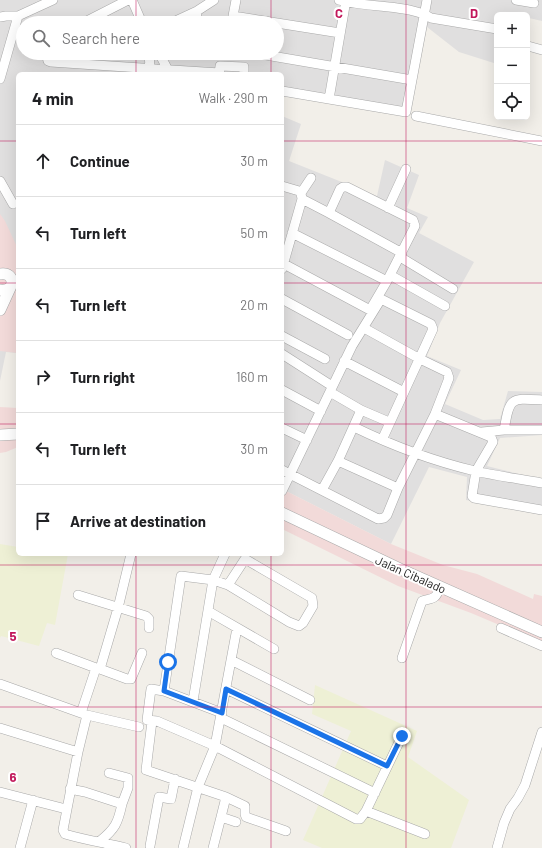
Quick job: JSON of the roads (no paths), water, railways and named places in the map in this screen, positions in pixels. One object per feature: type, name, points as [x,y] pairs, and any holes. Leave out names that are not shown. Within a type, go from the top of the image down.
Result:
[{"type":"street","points":[[0,17],[18,16],[53,0]]},
{"type":"street","points":[[97,16],[128,0]]},
{"type":"street","points":[[132,0],[139,16]]},
{"type":"street","points":[[186,16],[214,0]]},
{"type":"street","points":[[233,16],[236,0]]},
{"type":"street","points":[[329,99],[340,33],[343,0],[392,3],[424,14],[431,18],[494,28]]},
{"type":"street","points":[[284,91],[406,112],[427,0]]},
{"type":"street","points":[[516,0],[534,3]]},
{"type":"street","points":[[197,11],[197,16]]},
{"type":"street","points":[[0,79],[16,23]]},
{"type":"street","points":[[284,24],[340,33]]},
{"type":"street","points":[[530,47],[542,50]]},
{"type":"street","points":[[284,58],[412,80]]},
{"type":"street","points":[[48,60],[51,62],[168,72]]},
{"type":"street","points":[[151,60],[154,70]]},
{"type":"street","points":[[162,60],[168,72]]},
{"type":"street","points":[[220,72],[220,66],[244,67],[244,72]]},
{"type":"street","points":[[416,116],[542,141]]},
{"type":"street","points":[[388,208],[406,169]]},
{"type":"street","points":[[284,263],[302,196],[311,178]]},
{"type":"street","points":[[0,181],[13,204]]},
{"type":"street","points":[[284,187],[302,196],[401,255],[453,289]]},
{"type":"street","points":[[284,267],[370,310],[389,278],[416,226],[415,222],[347,187],[340,189],[329,213]]},
{"type":"street","points":[[292,233],[445,306]]},
{"type":"street","points":[[0,263],[9,279],[6,290],[0,290]]},
{"type":"street","points":[[0,310],[9,279]]},
{"type":"street","points":[[284,300],[348,335]]},
{"type":"street","points":[[364,328],[420,360],[447,372],[450,378],[435,414],[386,515],[384,518],[378,519],[286,472],[307,440],[352,346],[381,300],[432,324],[433,329],[420,360],[389,422],[382,440]]},
{"type":"street","points":[[284,337],[325,359]]},
{"type":"street","points":[[284,355],[361,410],[389,422]]},
{"type":"street","points":[[344,361],[404,392]]},
{"type":"street","points":[[284,391],[321,411]]},
{"type":"street","points":[[504,430],[510,406],[514,400],[519,398],[542,400]]},
{"type":"street","points":[[322,490],[338,461],[361,410]]},
{"type":"street","points":[[435,414],[491,437],[493,442],[476,471],[472,493],[474,498],[542,510]]},
{"type":"street","points":[[354,427],[415,454],[476,471],[542,483]]},
{"type":"street","points":[[284,429],[307,440]]},
{"type":"street","points":[[480,432],[504,430],[542,430]]},
{"type":"street","points":[[0,435],[16,434]]},
{"type":"street","points":[[338,461],[398,488]]},
{"type":"street","name":"Jalan Cibalado","points":[[284,513],[364,552],[438,591],[542,632]]},
{"type":"street","points":[[109,773],[128,778],[128,788],[119,818],[111,832],[100,841],[87,844],[64,833],[66,809],[84,714],[118,608],[131,556]]},
{"type":"street","points":[[193,701],[213,580],[224,556]]},
{"type":"street","points":[[164,691],[180,576],[213,580],[228,585],[289,622],[299,626],[303,623],[313,606],[312,598],[245,558],[228,585]]},
{"type":"street","points":[[402,658],[422,601],[430,600],[438,591]]},
{"type":"street","points":[[78,595],[146,616],[149,619],[150,628]]},
{"type":"street","points":[[208,611],[274,649]]},
{"type":"street","points":[[183,848],[198,787],[215,746],[237,628]]},
{"type":"street","points":[[501,628],[542,646]]},
{"type":"street","points":[[56,653],[127,679],[131,679],[142,653]]},
{"type":"street","points":[[231,660],[310,700]]},
{"type":"street","points":[[0,684],[84,714],[139,727]]},
{"type":"street","points":[[375,793],[193,701],[164,691],[150,689],[147,720],[157,721],[215,746],[356,819],[360,819],[366,811],[375,793],[387,766],[402,736]]},
{"type":"street","points":[[226,689],[387,766]]},
{"type":"street","points":[[152,721],[146,770],[226,797],[245,806],[244,814],[246,817],[286,831]]},
{"type":"street","points":[[0,728],[78,752]]},
{"type":"street","points":[[497,848],[504,823],[510,809],[518,798],[525,784],[542,732]]},
{"type":"street","points":[[150,846],[159,797],[171,799],[175,780]]},
{"type":"street","points":[[70,789],[85,792],[122,804]]},
{"type":"street","points":[[0,792],[66,809]]},
{"type":"street","points":[[213,848],[226,797]]},
{"type":"street","points":[[20,848],[33,800]]},
{"type":"street","points":[[366,811],[425,834]]},
{"type":"street","points":[[221,817],[236,822]]},
{"type":"street","points":[[100,841],[126,848]]}]
